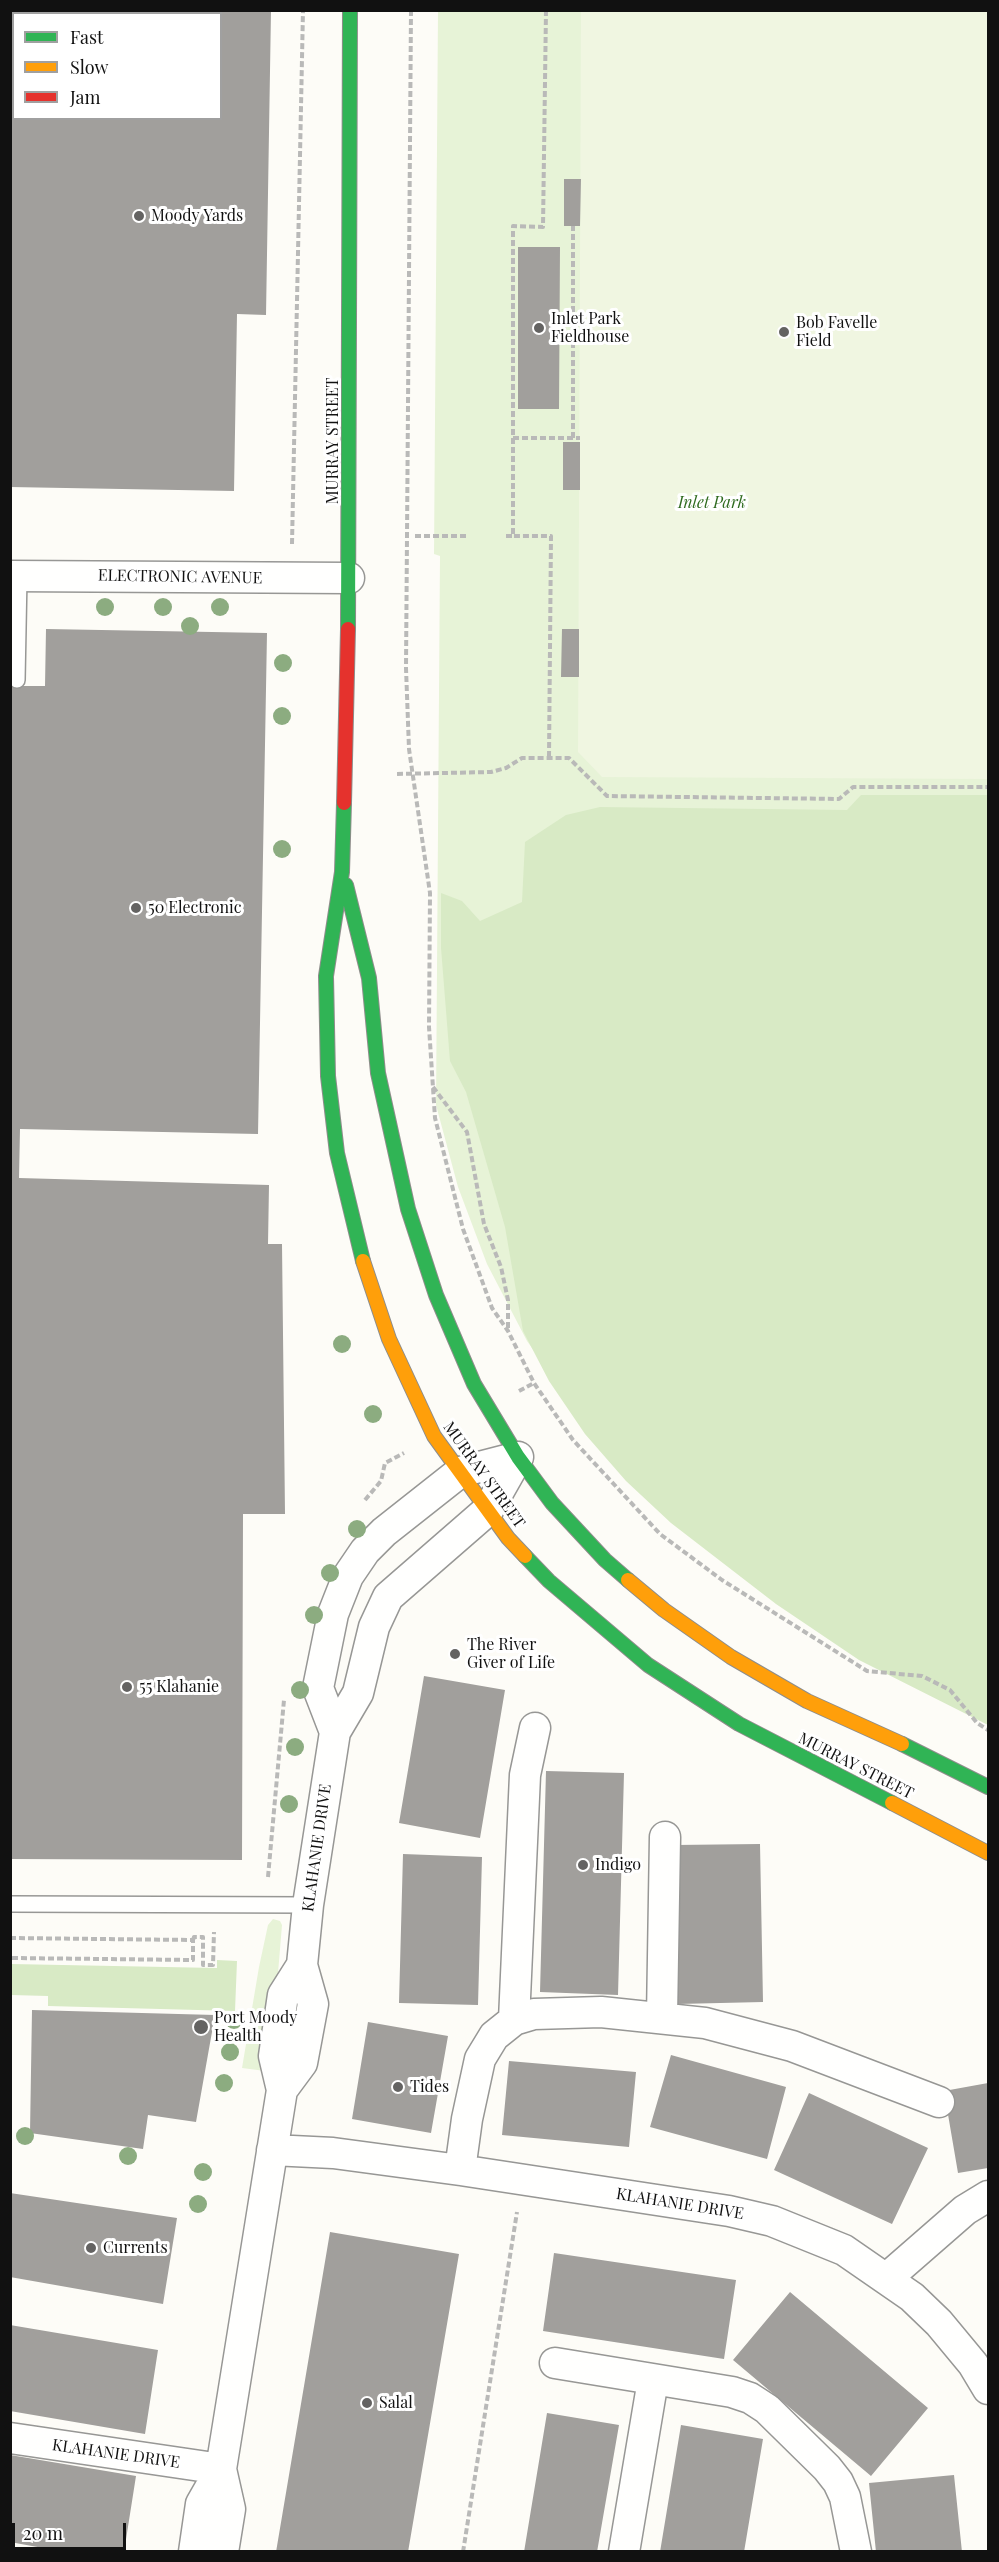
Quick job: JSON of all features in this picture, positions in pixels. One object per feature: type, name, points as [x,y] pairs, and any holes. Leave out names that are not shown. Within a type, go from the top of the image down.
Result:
[{"type":"main road","name":"MURRAY STREET","points":[[350,10],[349,578],[342,872],[326,976],[328,1076],[336,1153],[356,1240],[389,1339],[434,1436],[508,1538],[549,1581],[648,1665],[739,1724],[988,1853]]},
{"type":"main road","name":"MURRAY STREET","points":[[342,872],[369,978],[378,1073],[408,1209],[436,1295],[474,1383],[518,1457],[552,1503],[605,1560],[664,1610],[731,1657],[807,1701],[913,1749],[988,1787]]},
{"type":"street","name":"ELECTRONIC AVENUE","points":[[15,576],[349,578]]},
{"type":"street","name":"KLAHANIE DRIVE","points":[[335,1732],[318,1688],[333,1614],[348,1576],[365,1551],[384,1532],[460,1472],[518,1457]]},
{"type":"street","name":"KLAHANIE DRIVE","points":[[194,2552],[201,2504],[221,2469],[282,2090],[274,2056],[284,1995],[302,1965],[308,1905],[335,1732],[358,1693],[374,1627],[388,1597],[488,1510],[518,1457]]},
{"type":"street","points":[[514,2020],[525,1775],[536,1728]]},
{"type":"street","points":[[662,2017],[665,1837]]},
{"type":"street","points":[[460,2170],[467,2119],[480,2059],[494,2036],[514,2020],[534,2014],[555,2012],[662,2017],[705,2023],[792,2046],[939,2102]]},
{"type":"street","name":"KLAHANIE DRIVE","points":[[272,2150],[333,2153],[460,2170],[729,2211],[772,2221],[844,2250],[886,2278],[939,2323],[973,2364],[988,2388]]},
{"type":"street","points":[[886,2278],[965,2210],[988,2196]]},
{"type":"street","points":[[555,2363],[732,2392],[750,2398],[767,2409],[827,2468],[838,2482],[845,2497],[856,2552]]},
{"type":"street","points":[[624,2552],[653,2380]]},
{"type":"street","name":"KLAHANIE DRIVE","points":[[10,2438],[221,2469]]},
{"type":"street","name":"KLAHANIE DRIVE","points":[[221,2469],[230,2509],[223,2552]]},
{"type":"lane","points":[[15,576],[17,680]]},
{"type":"lane","points":[[10,1904],[308,1905]]},
{"type":"path","points":[[292,535],[303,10]]},
{"type":"path","points":[[411,10],[406,668],[408,749],[430,893],[429,1027],[432,1086],[438,1134],[463,1229],[492,1308],[508,1331],[534,1383],[573,1440],[660,1534],[722,1580],[867,1671],[922,1676],[950,1690],[977,1724],[988,1730]]},
{"type":"path","points":[[513,536],[513,226],[543,227],[546,10]]},
{"type":"path","points":[[573,226],[573,438]]},
{"type":"path","points":[[513,438],[580,438]]},
{"type":"path","points":[[415,536],[468,536]]},
{"type":"path","points":[[506,536],[551,536],[549,758]]},
{"type":"path","points":[[397,774],[499,771],[522,758],[569,758],[607,796],[838,799],[853,787],[988,787]]},
{"type":"path","points":[[432,1086],[467,1132],[484,1224],[501,1267],[508,1300],[508,1331]]},
{"type":"path","points":[[522,1390],[534,1383]]},
{"type":"path","points":[[364,1501],[381,1481],[384,1463],[398,1456]]},
{"type":"path","points":[[10,1938],[193,1940],[194,1937],[203,1937],[203,1965],[213,1965],[214,1925]]},
{"type":"path","points":[[10,1958],[193,1960],[193,1940]]},
{"type":"path","points":[[463,2552],[522,2180]]},
{"type":"green space","name":"Inlet Park","points":[[438,11],[988,11],[988,1712],[575,1409],[527,1341],[487,1264],[458,1187],[436,1105],[440,556],[434,554]]},
{"type":"green space","name":"Bob Favelle Field","points":[[581,11],[988,11],[988,779],[602,777],[578,752]]},
{"type":"green space","points":[[861,795],[988,795],[988,1725],[859,1660],[776,1604],[671,1523],[626,1481],[585,1434],[549,1381],[523,1331],[505,1227],[466,1092],[450,1061],[441,948],[441,893],[462,901],[480,921],[522,902],[525,842],[566,815],[600,807],[847,810]]},
{"type":"green space","points":[[273,1919],[280,1921],[282,1925],[276,1997],[265,2071],[242,2068],[259,1967],[268,1925]]},
{"type":"green space","points":[[217,1960],[237,1961],[235,2011],[48,2006],[48,1996],[11,1995],[11,1964],[217,1968]]},
{"type":"building","name":"Moody Yards","points":[[10,10],[271,10],[266,315],[237,314],[234,491],[10,487]]},
{"type":"building","points":[[564,179],[581,179],[580,226],[564,226]]},
{"type":"building","name":"Inlet Park Fieldhouse","points":[[518,247],[560,247],[559,409],[518,409]]},
{"type":"building","points":[[563,442],[580,442],[580,490],[563,490]]},
{"type":"building","points":[[46,629],[267,633],[258,1134],[20,1129],[19,1178],[269,1185],[268,1244],[282,1244],[285,1514],[243,1514],[242,1860],[10,1859],[10,686],[45,686]]},
{"type":"building","points":[[562,629],[579,629],[579,677],[561,677]]},
{"type":"building","points":[[424,1676],[505,1690],[480,1838],[399,1823]]},
{"type":"building","name":"Indigo","points":[[546,1771],[624,1773],[618,1995],[540,1992]]},
{"type":"building","name":"Indigo","points":[[760,1844],[763,2002],[678,2004],[675,1845]]},
{"type":"building","points":[[403,1854],[482,1857],[478,2005],[399,2003]]},
{"type":"building","points":[[32,2010],[215,2015],[196,2122],[148,2115],[143,2149],[30,2133]]},
{"type":"building","name":"Tides","points":[[368,2022],[448,2036],[431,2133],[352,2119]]},
{"type":"building","points":[[671,2055],[786,2087],[767,2159],[650,2127]]},
{"type":"building","points":[[509,2061],[636,2072],[629,2147],[502,2135]]},
{"type":"building","points":[[988,2083],[988,2168],[958,2173],[944,2091]]},
{"type":"building","points":[[809,2093],[928,2148],[892,2224],[774,2170]]},
{"type":"building","name":"Currents","points":[[10,2193],[177,2218],[163,2304],[10,2277]]},
{"type":"building","name":"Salal","points":[[330,2232],[459,2254],[408,2552],[276,2552]]},
{"type":"building","points":[[554,2253],[736,2280],[724,2359],[543,2331]]},
{"type":"building","points":[[790,2292],[928,2408],[871,2476],[733,2360]]},
{"type":"building","points":[[10,2325],[158,2350],[145,2434],[10,2411]]},
{"type":"building","points":[[547,2413],[619,2425],[597,2552],[524,2552]]},
{"type":"building","points":[[681,2425],[763,2439],[744,2552],[660,2552]]},
{"type":"building","points":[[10,2455],[136,2476],[124,2552],[65,2552],[10,2542]]},
{"type":"building","points":[[954,2475],[962,2552],[876,2552],[869,2483]]},
{"type":"traffic: fast","points":[[348,629],[350,10]]},
{"type":"traffic: fast","points":[[344,803],[342,872],[326,976],[328,1076],[337,1153],[363,1261]]},
{"type":"traffic: fast","points":[[346,885],[369,978],[378,1073],[408,1209],[436,1295],[474,1384],[518,1457],[552,1503],[605,1560],[628,1580]]},
{"type":"traffic: fast","points":[[525,1556],[549,1581],[648,1665],[739,1724],[892,1803]]},
{"type":"traffic: fast","points":[[902,1744],[988,1787]]},
{"type":"traffic: slow","points":[[363,1261],[389,1339],[434,1436],[508,1538],[525,1556]]},
{"type":"traffic: slow","points":[[628,1580],[664,1610],[731,1657],[807,1701],[902,1744]]},
{"type":"traffic: slow","points":[[892,1803],[988,1853]]},
{"type":"traffic: jam","points":[[344,803],[348,629]]},
{"type":"place","name":"Moody Yards","points":[[139,216]]},
{"type":"place","name":"Inlet Park Fieldhouse","points":[[539,328]]},
{"type":"place","name":"Bob Favelle Field","points":[[784,332]]},
{"type":"place","name":"50 Electronic","points":[[136,908]]},
{"type":"place","name":"The River Giver of Life","points":[[455,1654]]},
{"type":"place","name":"55 Klahanie","points":[[127,1687]]},
{"type":"place","name":"Indigo","points":[[583,1865]]},
{"type":"place","name":"Port Moody Health","points":[[201,2027]]},
{"type":"place","name":"Tides","points":[[398,2087]]},
{"type":"place","name":"Currents","points":[[91,2248]]},
{"type":"place","name":"Salal","points":[[367,2403]]}]
